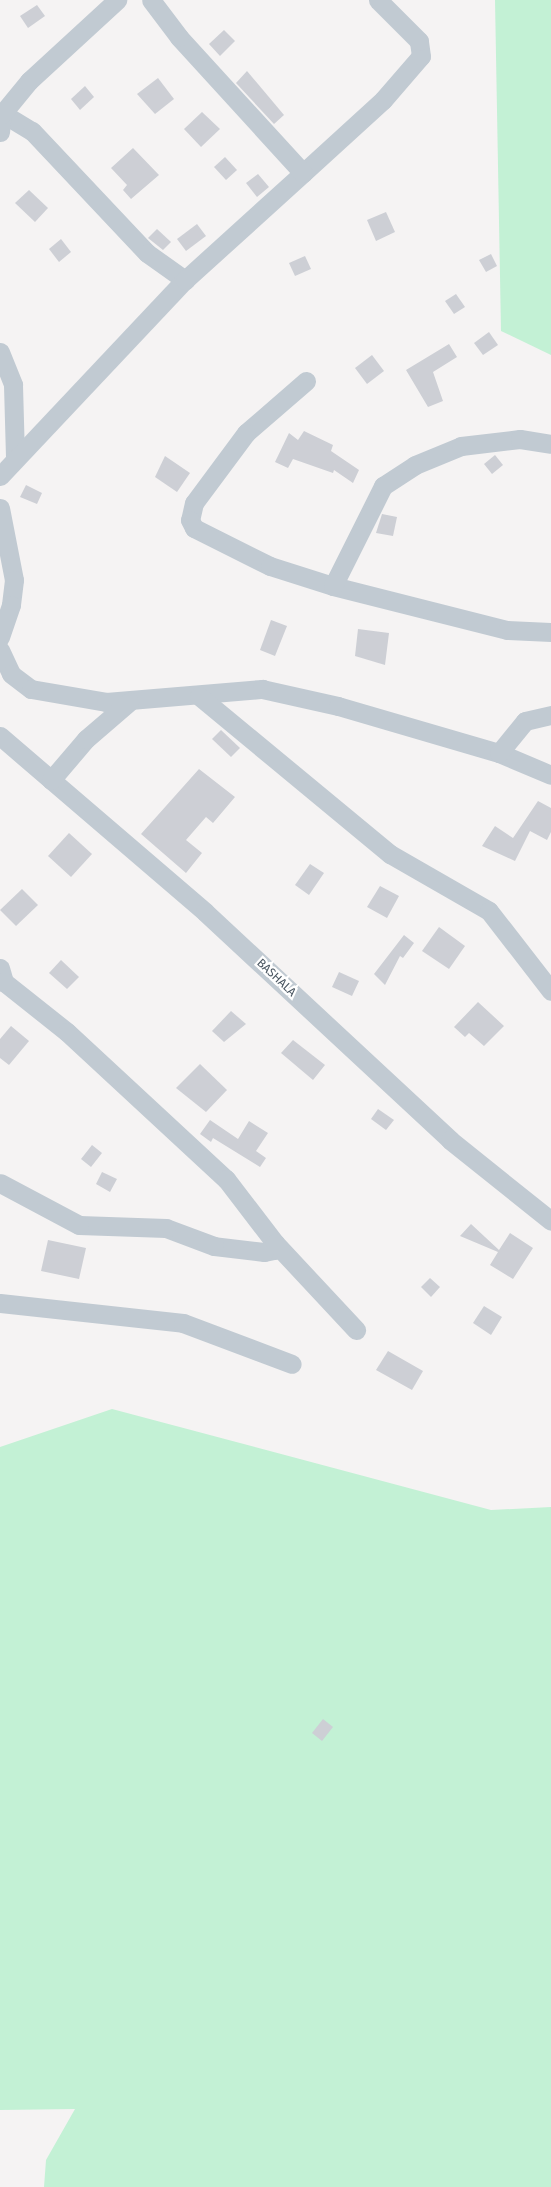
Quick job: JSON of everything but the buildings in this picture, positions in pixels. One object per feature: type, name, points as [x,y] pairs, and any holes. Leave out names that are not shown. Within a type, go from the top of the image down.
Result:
[{"type":"street","points":[[117,0],[38,72],[1,119],[32,131],[147,253],[185,280]]},
{"type":"street","points":[[151,0],[179,37],[303,173]]},
{"type":"street","points":[[0,476],[185,280],[383,100],[421,56],[419,41],[378,0]]},
{"type":"street","points":[[0,352],[13,385],[15,458]]},
{"type":"street","points":[[306,381],[246,433],[194,503],[190,520],[194,528],[270,566],[333,586],[507,630],[551,632]]},
{"type":"street","points":[[333,586],[383,486],[415,465],[461,446],[520,439],[551,444]]},
{"type":"street","points":[[0,508],[14,580],[11,605],[0,637]]},
{"type":"street","points":[[0,650],[11,674],[31,689],[72,698],[129,702],[262,690],[338,706],[499,753],[551,775]]},
{"type":"street","points":[[199,696],[390,854],[489,911],[551,991]]},
{"type":"street","points":[[51,780],[86,739],[129,702]]},
{"type":"street","points":[[499,753],[525,721],[551,715]]},
{"type":"street","name":"BASHALA","points":[[0,736],[205,912],[450,1140],[551,1221]]},
{"type":"street","points":[[2,975],[218,1171],[276,1243],[356,1330]]},
{"type":"street","points":[[0,1183],[79,1225],[166,1228],[214,1246],[264,1252],[274,1250],[276,1243]]},
{"type":"street","points":[[0,1303],[183,1323],[292,1364]]},
{"type":"green space","points":[[495,0],[551,0],[551,355],[501,331]]},
{"type":"green space","points":[[112,1409],[491,1510],[551,1507],[551,2187],[44,2187],[46,2160],[75,2109],[0,2110],[0,1447]]}]
